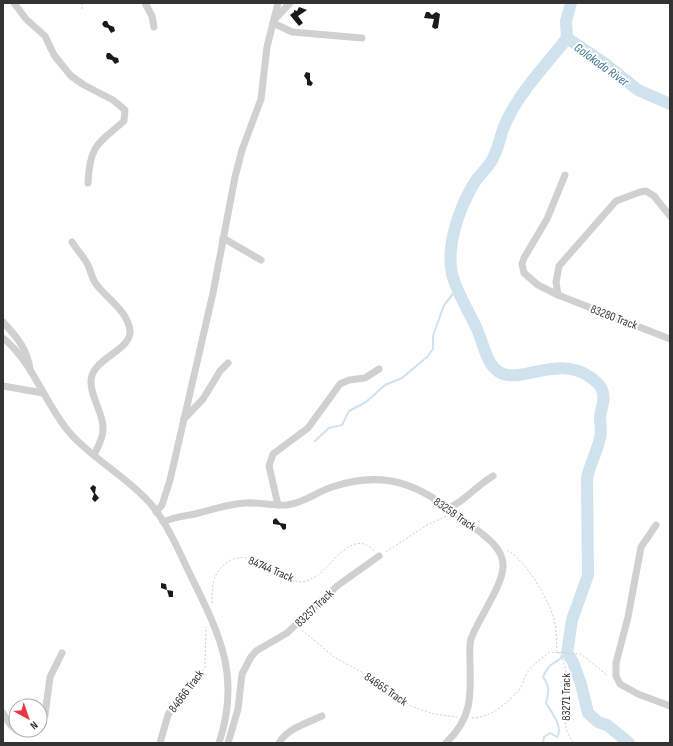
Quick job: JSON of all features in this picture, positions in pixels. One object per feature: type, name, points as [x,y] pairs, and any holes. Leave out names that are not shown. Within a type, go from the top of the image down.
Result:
[{"type":"street","points":[[14,3],[26,19],[45,36],[54,55],[71,76],[84,85],[113,100],[125,110],[124,121],[106,135],[96,147],[91,158],[88,183]]},
{"type":"street","points":[[145,3],[152,16],[154,27]]},
{"type":"street","points":[[156,512],[162,505],[168,486],[184,420],[239,162],[261,99],[268,47],[278,3]]},
{"type":"street","points":[[274,21],[290,3]]},
{"type":"street","points":[[274,21],[292,32],[362,38]]},
{"type":"street","name":"83280 Track","points":[[565,175],[547,219],[522,264],[528,278],[558,295],[670,340]]},
{"type":"street","points":[[558,295],[556,282],[560,266],[616,201],[646,191],[654,196],[670,216]]},
{"type":"street","points":[[223,238],[261,260]]},
{"type":"street","points":[[72,242],[88,265],[95,283],[125,317],[130,332],[128,338],[118,350],[96,368],[91,376],[91,383],[102,420],[103,430],[94,455]]},
{"type":"street","points":[[3,322],[24,348],[29,360],[30,372]]},
{"type":"street","points":[[3,338],[30,372],[69,432],[139,493],[156,512],[162,522],[209,614],[220,640],[228,675],[227,707],[219,743]]},
{"type":"street","points":[[184,420],[203,400],[220,371],[228,363]]},
{"type":"street","points":[[278,505],[269,466],[273,454],[308,428],[340,384],[349,380],[365,378],[379,368]]},
{"type":"street","points":[[3,386],[43,393]]},
{"type":"street","points":[[451,510],[473,489],[493,476]]},
{"type":"street","name":"83258 Track","points":[[162,522],[244,503],[278,505],[296,503],[347,482],[366,479],[384,479],[411,486],[451,510],[493,543],[503,560],[504,566],[497,586],[470,642],[471,698],[466,718]]},
{"type":"street","points":[[656,525],[644,541],[638,561],[631,604],[616,663],[616,676],[620,684],[638,694],[670,706]]},
{"type":"street","name":"83257 Track","points":[[228,743],[238,709],[242,674],[251,657],[256,651],[288,633],[297,626],[337,586],[379,556]]},
{"type":"street","points":[[47,698],[50,677],[62,653]]},
{"type":"street","name":"84666 Track","points":[[160,743],[168,715],[175,704]]},
{"type":"street","points":[[3,713],[8,722]]},
{"type":"street","points":[[279,743],[283,737],[298,727],[322,716]]},
{"type":"street","points":[[446,743],[457,733],[466,718]]},
{"type":"path","points":[[82,3],[82,9]]},
{"type":"path","points":[[379,556],[451,510]]},
{"type":"path","name":"84744 Track","points":[[209,614],[212,605],[212,583],[218,571],[230,560],[236,558],[253,560],[292,580],[302,582],[318,575],[348,547],[355,544],[367,545],[379,556]]},
{"type":"path","points":[[507,551],[522,562],[546,601],[555,620],[557,651],[581,654],[610,677]]},
{"type":"path","name":"84666 Track","points":[[175,704],[200,676],[205,667],[207,626]]},
{"type":"path","name":"84665 Track","points":[[297,626],[334,657],[365,674],[411,706],[434,714],[466,718],[475,718],[494,712],[520,689],[527,673],[535,664],[550,652],[557,651]]},
{"type":"path","name":"83271 Track","points":[[557,651],[567,669],[565,698],[566,728],[573,743]]},
{"type":"building","points":[[299,7],[307,10],[298,16],[303,23],[299,26],[290,15],[294,12],[294,10],[297,11]]},
{"type":"building","points":[[426,12],[429,12],[432,15],[436,12],[440,14],[438,28],[435,29],[432,27],[434,19],[424,18]]},
{"type":"building","points":[[104,21],[107,21],[109,25],[114,27],[115,31],[111,33],[108,28],[104,27],[102,24]]},
{"type":"building","points":[[107,53],[110,53],[114,57],[118,58],[119,62],[115,64],[112,60],[107,59]]},
{"type":"building","points":[[306,72],[310,73],[310,80],[313,83],[311,86],[307,85],[307,80],[304,76]]},
{"type":"building","points":[[93,485],[96,487],[95,493],[99,498],[95,502],[92,499],[94,494],[90,488]]},
{"type":"building","points":[[276,518],[280,523],[286,524],[286,529],[283,530],[280,525],[273,524],[273,520]]},
{"type":"building","points":[[161,583],[166,584],[167,590],[161,588]]},
{"type":"building","points":[[167,590],[173,591],[173,597],[169,597]]},
{"type":"waterway","name":"Golokodo River","points":[[571,3],[566,21],[567,38],[604,63],[638,90],[670,104]]},
{"type":"waterway","points":[[567,38],[529,85],[515,105],[506,121],[491,162],[475,181],[463,205],[455,228],[452,240],[451,263],[452,274],[457,288],[478,332],[487,357],[494,368],[499,372],[508,375],[518,375],[565,368],[578,371],[590,377],[599,384],[602,390],[604,397],[600,417],[601,435],[587,478],[588,575],[572,620],[567,653],[573,662],[581,684],[588,713],[598,722],[607,725],[629,743]]},
{"type":"waterway","points":[[315,441],[329,428],[342,425],[349,411],[366,402],[385,385],[402,378],[427,357],[433,349],[433,336],[444,305],[457,289]]},
{"type":"waterway","points":[[543,743],[544,737],[550,733],[557,737],[559,733],[558,724],[546,703],[548,689],[547,683],[543,677],[548,668],[567,653]]}]
